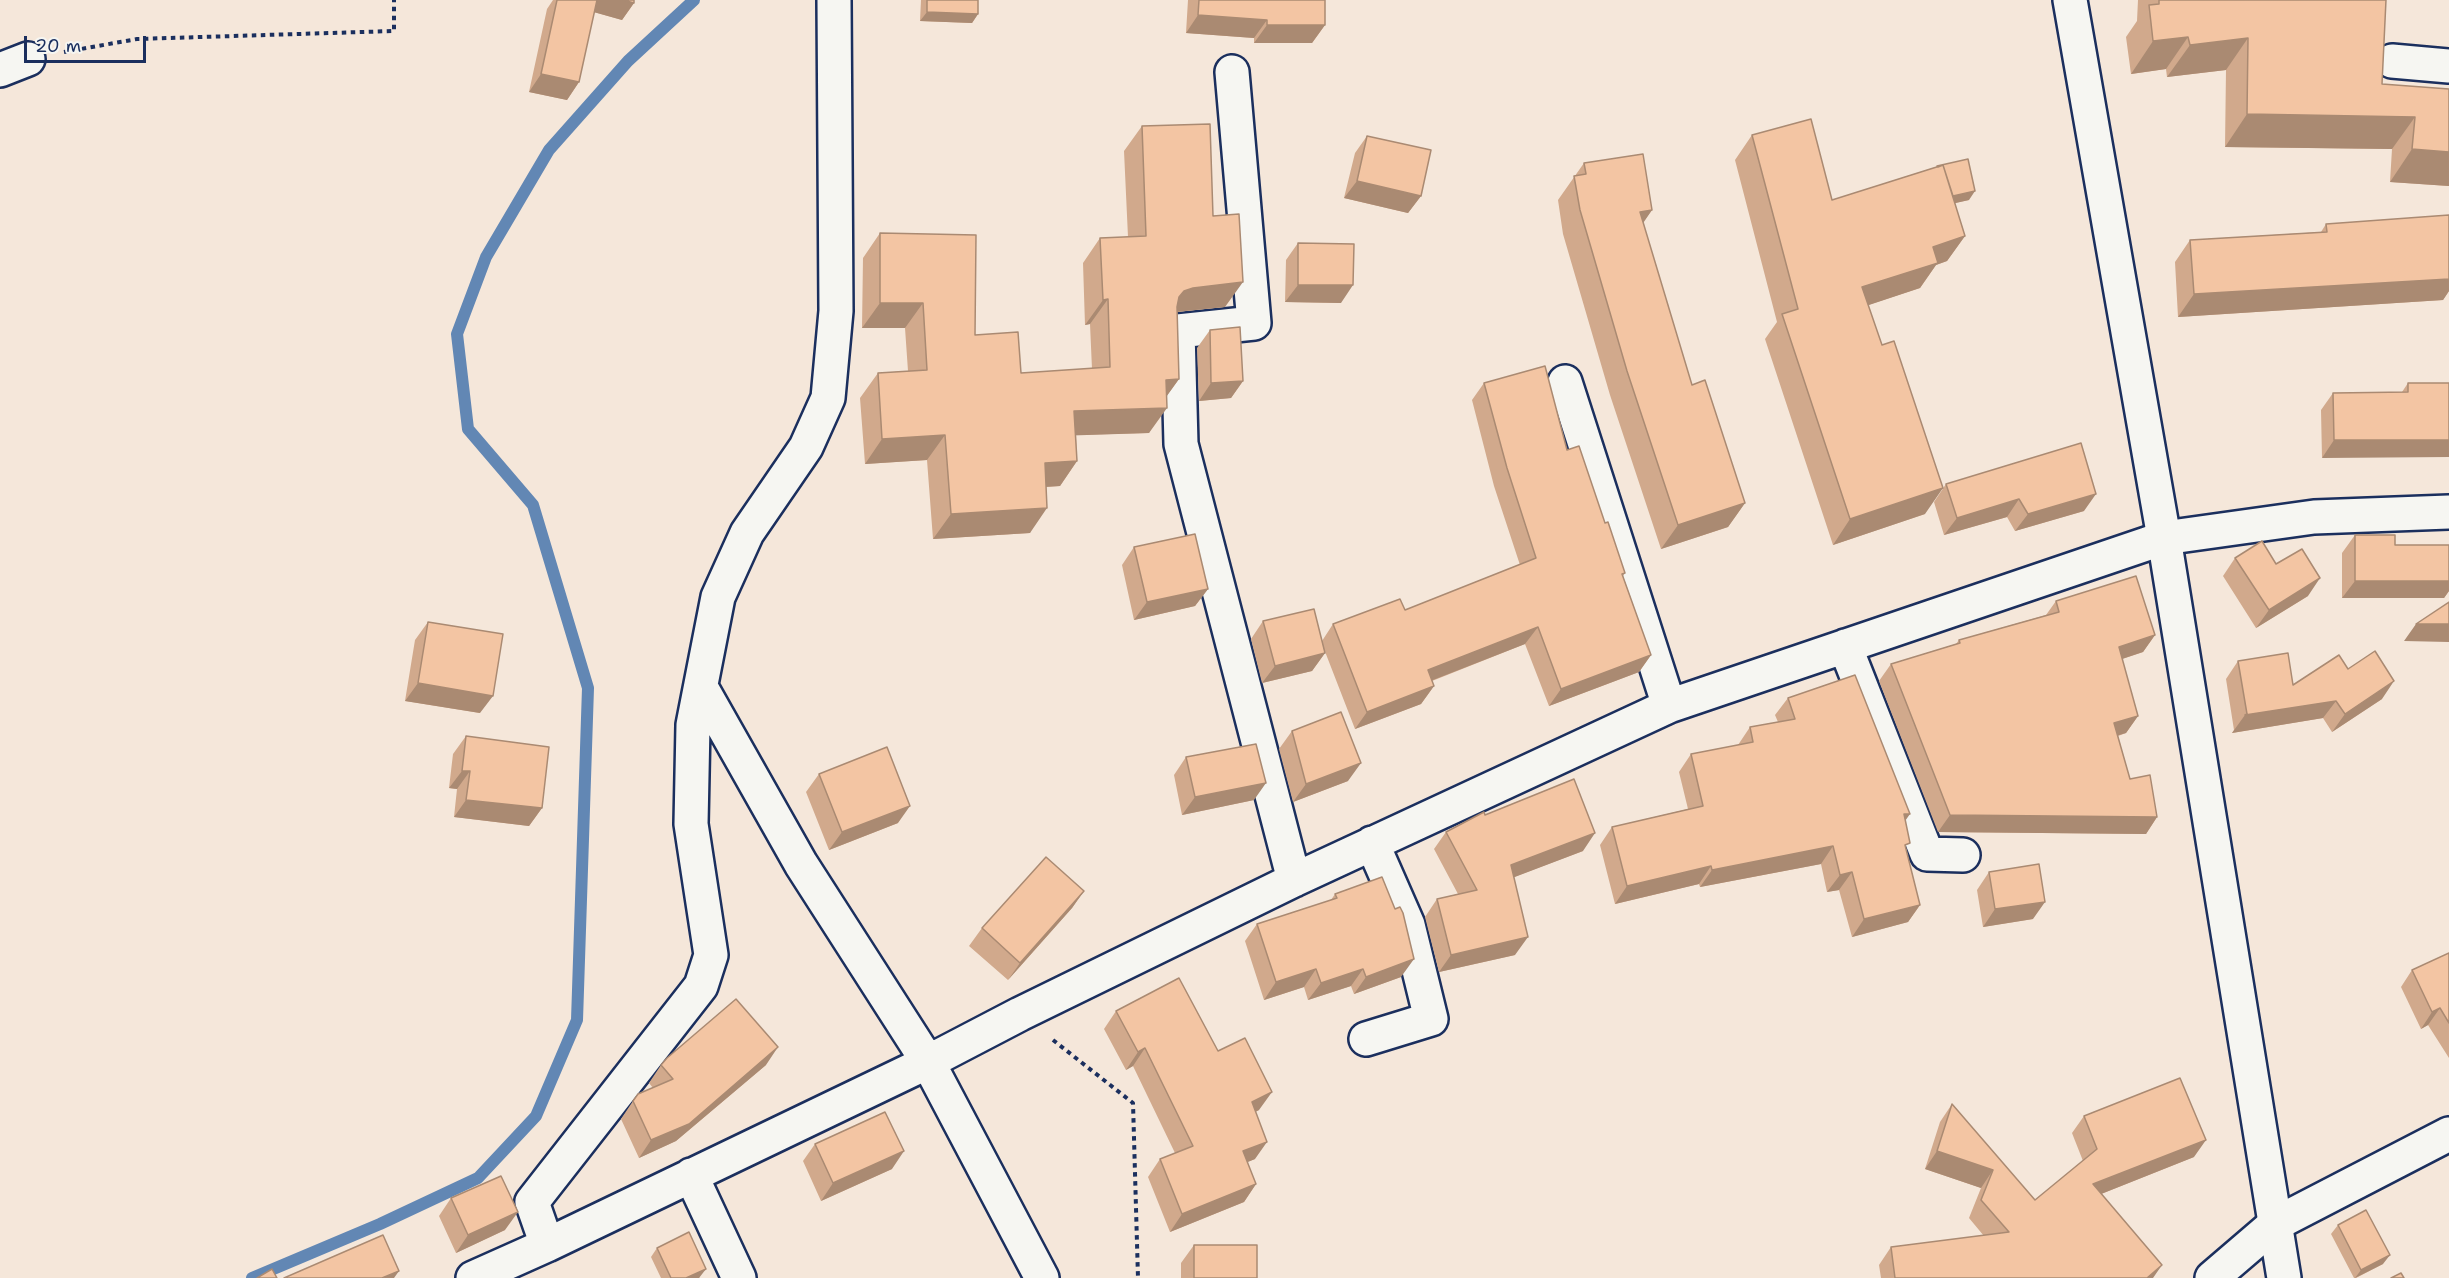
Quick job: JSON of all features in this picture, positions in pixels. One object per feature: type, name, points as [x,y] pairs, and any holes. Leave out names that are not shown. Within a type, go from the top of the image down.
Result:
[{"type":"street","points":[[547,1245],[532,1202],[701,986],[711,955],[691,824],[693,725],[718,597],[747,533],[806,447],[828,398],[836,311],[834,0]]},
{"type":"street","points":[[2070,0],[2164,538],[2284,1278]]},
{"type":"street","points":[[2392,62],[2449,66]]},
{"type":"street","points":[[1232,72],[1254,323],[1178,331],[1181,444],[1294,880]]},
{"type":"street","points":[[1565,382],[1669,706]]},
{"type":"street","points":[[473,1278],[547,1245],[928,1062],[1020,1014],[1294,880],[1669,706],[2164,538],[2314,517],[2449,512]]},
{"type":"street","points":[[1845,646],[1927,854],[1963,855]]},
{"type":"street","points":[[701,687],[801,864],[928,1062],[1042,1278]]},
{"type":"street","points":[[1366,1039],[1431,1018],[1408,925],[1372,843]]},
{"type":"street","points":[[2212,1278],[2275,1224],[2449,1134]]},
{"type":"street","points":[[692,1175],[739,1278]]},
{"type":"path","points":[[14,65],[137,39],[394,31],[394,0]]},
{"type":"path","points":[[1020,1014],[1133,1103],[1138,1278]]},
{"type":"building","points":[[557,0],[597,0],[579,82],[541,74]]},
{"type":"building","points":[[927,0],[978,0],[978,14],[927,12]]},
{"type":"building","points":[[1199,0],[1325,0],[1325,25],[1267,25],[1267,20],[1198,15]]},
{"type":"building","points":[[2159,0],[2386,0],[2382,84],[2449,89],[2449,152],[2412,149],[2415,117],[2247,114],[2248,38],[2190,45],[2188,37],[2153,41],[2149,5],[2159,4]]},
{"type":"building","points":[[1811,119],[1832,200],[1943,165],[1965,236],[1933,247],[1938,263],[1862,287],[1882,345],[1894,341],[1943,488],[1850,519],[1782,314],[1798,309],[1752,135]]},
{"type":"building","points":[[1210,124],[1213,216],[1239,214],[1243,282],[1193,288],[1184,291],[1179,297],[1177,307],[1179,379],[1166,380],[1167,408],[1074,411],[1077,461],[1045,463],[1047,508],[951,514],[945,435],[882,439],[878,373],[927,370],[923,303],[880,303],[880,233],[976,235],[975,335],[1018,332],[1021,373],[1110,367],[1108,299],[1103,300],[1100,238],[1146,236],[1142,126]]},
{"type":"building","points":[[1367,136],[1431,150],[1421,196],[1357,181]]},
{"type":"building","points":[[1643,154],[1652,210],[1640,212],[1692,385],[1705,380],[1745,503],[1678,525],[1627,371],[1580,210],[1574,176],[1586,174],[1584,163]]},
{"type":"building","points":[[1968,159],[1975,191],[1953,196],[1943,165],[1937,166]]},
{"type":"building","points":[[2449,215],[2449,279],[2194,294],[2190,240],[2327,232],[2326,224]]},
{"type":"building","points":[[1298,243],[1354,244],[1353,285],[1298,285]]},
{"type":"building","points":[[1240,327],[1243,381],[1211,383],[1210,330]]},
{"type":"building","points":[[1545,366],[1567,450],[1579,446],[1605,523],[1608,522],[1625,573],[1622,574],[1651,655],[1561,689],[1538,627],[1428,670],[1434,686],[1367,712],[1333,624],[1400,599],[1405,610],[1536,558],[1507,468],[1484,383]]},
{"type":"building","points":[[2408,383],[2449,383],[2449,440],[2334,440],[2333,393],[2408,392]]},
{"type":"building","points":[[2081,443],[2096,494],[2028,514],[2019,499],[1957,518],[1946,484]]},
{"type":"building","points":[[1195,534],[1208,589],[1147,602],[1134,547]]},
{"type":"building","points":[[2355,535],[2395,535],[2395,545],[2449,545],[2449,581],[2355,581]]},
{"type":"building","points":[[2262,541],[2276,564],[2302,549],[2320,578],[2269,610],[2235,558]]},
{"type":"building","points":[[2136,576],[2155,635],[2119,647],[2138,716],[2114,723],[2130,779],[2150,775],[2157,817],[1950,815],[1891,664],[1960,643],[1959,640],[2059,612],[2056,601]]},
{"type":"building","points":[[2449,602],[2449,624],[2416,624]]},
{"type":"building","points":[[1314,609],[1325,653],[1275,666],[1263,621]]},
{"type":"building","points":[[428,622],[503,634],[493,696],[418,683]]},
{"type":"building","points":[[2375,651],[2394,681],[2345,714],[2336,701],[2245,715],[2247,714],[2238,661],[2288,653],[2293,685],[2339,655],[2348,669]]},
{"type":"building","points":[[1855,675],[1910,814],[1904,814],[1910,843],[1905,845],[1920,905],[1864,919],[1852,872],[1840,875],[1833,846],[1712,870],[1711,866],[1627,886],[1612,827],[1703,806],[1691,754],[1753,742],[1750,727],[1795,719],[1788,698]]},
{"type":"building","points":[[1341,712],[1361,763],[1306,784],[1292,731]]},
{"type":"building","points":[[466,736],[549,747],[542,808],[466,800],[470,771],[462,771]]},
{"type":"building","points":[[1256,744],[1266,783],[1195,797],[1186,757]]},
{"type":"building","points":[[887,747],[910,806],[842,832],[819,774]]},
{"type":"building","points":[[1574,779],[1595,833],[1511,865],[1528,937],[1451,955],[1437,899],[1477,890],[1446,832],[1484,812],[1485,815]]},
{"type":"building","points":[[1046,857],[1084,891],[1020,963],[982,928]]},
{"type":"building","points":[[2039,864],[2045,902],[1995,909],[1989,872]]},
{"type":"building","points":[[1382,877],[1395,909],[1400,907],[1403,913],[1414,959],[1366,977],[1363,969],[1321,983],[1316,969],[1276,982],[1257,924],[1337,898],[1335,894]]},
{"type":"building","points":[[2449,953],[2449,1023],[2440,1008],[2432,1012],[2412,970]]},
{"type":"building","points":[[1179,978],[1218,1051],[1245,1038],[1272,1092],[1252,1102],[1267,1142],[1243,1151],[1256,1184],[1182,1214],[1160,1159],[1193,1146],[1145,1048],[1138,1052],[1116,1011]]},
{"type":"building","points":[[736,999],[778,1047],[689,1124],[651,1140],[633,1101],[638,1094],[673,1079],[661,1065]]},
{"type":"building","points":[[2180,1078],[2206,1140],[2093,1184],[2162,1265],[2147,1278],[1895,1278],[1891,1247],[2009,1232],[1981,1200],[1993,1170],[1937,1151],[1952,1104],[2035,1200],[2097,1149],[2084,1116]]},
{"type":"building","points":[[885,1112],[904,1151],[833,1183],[815,1144]]},
{"type":"building","points":[[501,1176],[518,1212],[468,1235],[451,1198]]},
{"type":"building","points":[[2366,1210],[2390,1255],[2361,1270],[2338,1225]]},
{"type":"building","points":[[689,1232],[706,1269],[686,1278],[671,1278],[657,1248]]},
{"type":"building","points":[[383,1235],[399,1271],[382,1278],[284,1278]]},
{"type":"building","points":[[1194,1245],[1257,1245],[1257,1278],[1194,1278]]},
{"type":"building","points":[[272,1269],[277,1278],[257,1278]]},
{"type":"building","points":[[2401,1273],[2404,1278],[2391,1278]]},
{"type":"waterway","points":[[252,1278],[380,1224],[478,1178],[536,1116],[577,1020],[588,688],[533,505],[468,429],[457,334],[486,257],[549,150],[628,61],[694,0]]}]
